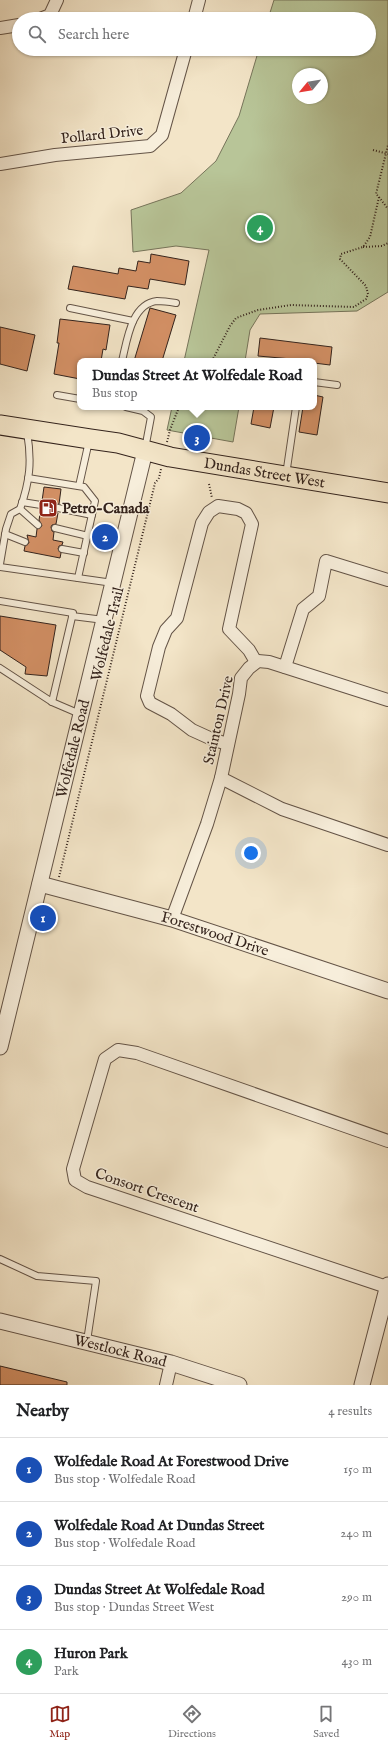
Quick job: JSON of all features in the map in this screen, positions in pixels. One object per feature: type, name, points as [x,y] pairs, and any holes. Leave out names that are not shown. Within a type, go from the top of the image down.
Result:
[{"type":"main road","name":"Dundas Street West","points":[[0,425],[90,438],[170,457],[251,472],[286,475],[388,493]]},
{"type":"street","points":[[51,12],[57,0]]},
{"type":"street","points":[[196,12],[199,0]]},
{"type":"street","points":[[0,28],[12,26]]},
{"type":"street","name":"Pollard Drive","points":[[0,164],[55,155],[150,146],[162,135],[184,56]]},
{"type":"street","name":"Wolfedale Road","points":[[0,1047],[145,451]]},
{"type":"street","points":[[228,744],[214,740],[192,730],[171,714],[150,703],[147,696],[159,647],[166,630],[177,618],[202,523],[209,512],[218,506],[238,509],[246,513],[252,524],[229,629],[249,650],[256,662],[269,662],[388,700]]},
{"type":"street","points":[[285,667],[303,609],[319,596],[326,561],[388,580]]},
{"type":"street","name":"Stainton Drive","points":[[172,919],[207,824],[221,778],[241,678],[256,662]]},
{"type":"street","points":[[221,778],[282,809],[388,845]]},
{"type":"street","name":"Forestwood Drive","points":[[40,884],[172,919],[388,991]]},
{"type":"street","name":"Consort Crescent","points":[[388,1141],[137,1053],[118,1050],[105,1059],[73,1169],[75,1180],[87,1186],[388,1286]]},
{"type":"street","points":[[362,1385],[388,1286]]},
{"type":"street","name":"Westlock Road","points":[[0,1320],[171,1363],[239,1385]]},
{"type":"street","points":[[166,1385],[171,1363]]},
{"type":"lane","points":[[123,358],[133,321],[138,313],[147,304],[158,301],[176,303]]},
{"type":"lane","points":[[70,308],[133,321]]},
{"type":"lane","points":[[317,382],[337,385]]},
{"type":"lane","points":[[57,395],[77,398]]},
{"type":"lane","points":[[139,410],[143,411],[151,417],[145,451]]},
{"type":"lane","points":[[286,475],[296,410]]},
{"type":"lane","points":[[26,428],[31,452],[28,478],[20,509],[11,514],[5,534],[0,565],[78,578],[113,582]]},
{"type":"lane","points":[[79,486],[90,438]]},
{"type":"lane","points":[[28,478],[84,487],[95,501],[78,578]]},
{"type":"lane","points":[[22,502],[42,506]]},
{"type":"lane","points":[[58,508],[92,515]]},
{"type":"lane","points":[[20,509],[38,525]]},
{"type":"lane","points":[[55,528],[88,536]]},
{"type":"lane","points":[[5,534],[25,542]]},
{"type":"lane","points":[[62,549],[84,553]]},
{"type":"lane","points":[[0,601],[73,613],[52,702]]},
{"type":"lane","points":[[72,616],[104,620]]},
{"type":"lane","points":[[0,668],[52,702],[80,714]]},
{"type":"lane","points":[[0,1259],[37,1276],[96,1281],[87,1341]]},
{"type":"path","points":[[388,145],[376,194],[388,208]]},
{"type":"path","points":[[373,150],[387,153]]},
{"type":"path","points":[[363,247],[370,237],[379,197]]},
{"type":"path","points":[[214,358],[230,326],[236,318],[258,310],[291,304],[354,307],[366,299],[368,294],[366,286],[340,260],[341,254],[363,247],[382,246],[388,243]]},
{"type":"path","points":[[169,434],[178,410]]},
{"type":"path","name":"Wolfedale Trail","points":[[55,888],[155,483],[159,478]]},
{"type":"green space","points":[[274,0],[388,0],[388,292],[357,311],[260,314],[250,330],[245,358],[185,358],[209,250],[176,246],[133,252],[131,210],[181,193],[216,161],[239,116],[257,56],[376,56],[376,12],[270,12]]},
{"type":"green space","points":[[171,410],[238,410],[233,442],[167,430]]},
{"type":"building","points":[[151,254],[189,261],[185,285],[150,279],[148,289],[128,286],[125,299],[68,289],[73,266],[118,274],[119,268],[136,271],[138,261],[150,263]]},
{"type":"building","points":[[150,308],[176,315],[163,358],[135,358]]},
{"type":"building","points":[[60,319],[110,325],[106,350],[103,349],[102,358],[77,358],[77,378],[54,374],[59,343],[57,343]]},
{"type":"building","points":[[0,327],[35,335],[27,371],[0,364]]},
{"type":"building","points":[[260,338],[332,347],[330,365],[317,363],[317,358],[280,358],[258,356]]},
{"type":"building","points":[[317,396],[323,397],[317,435],[299,432],[303,410],[317,410]]},
{"type":"building","points":[[253,410],[273,410],[270,428],[251,424]]},
{"type":"building","points":[[44,487],[61,489],[59,504],[55,505],[54,507],[55,511],[58,513],[56,524],[52,525],[51,527],[52,531],[54,532],[53,540],[63,542],[58,549],[61,553],[60,558],[24,551],[25,546],[29,543],[27,535],[36,537],[37,529],[42,526],[39,520],[41,509],[45,506],[45,503],[42,501]]},
{"type":"building","points":[[0,616],[56,625],[47,676],[25,674],[26,667],[0,650]]},
{"type":"building","points":[[0,1366],[67,1382],[67,1385],[0,1385]]},
{"type":"place","name":"Huron Park","points":[[260,228]]},
{"type":"place","name":"Dundas Street At Wolfedale Road","points":[[197,438]]},
{"type":"place","name":"Petro-Canada","points":[[48,508]]},
{"type":"place","name":"Wolfedale Road At Dundas Street","points":[[105,537]]},
{"type":"place","name":"Wolfedale Road At Forestwood Drive","points":[[43,918]]}]
